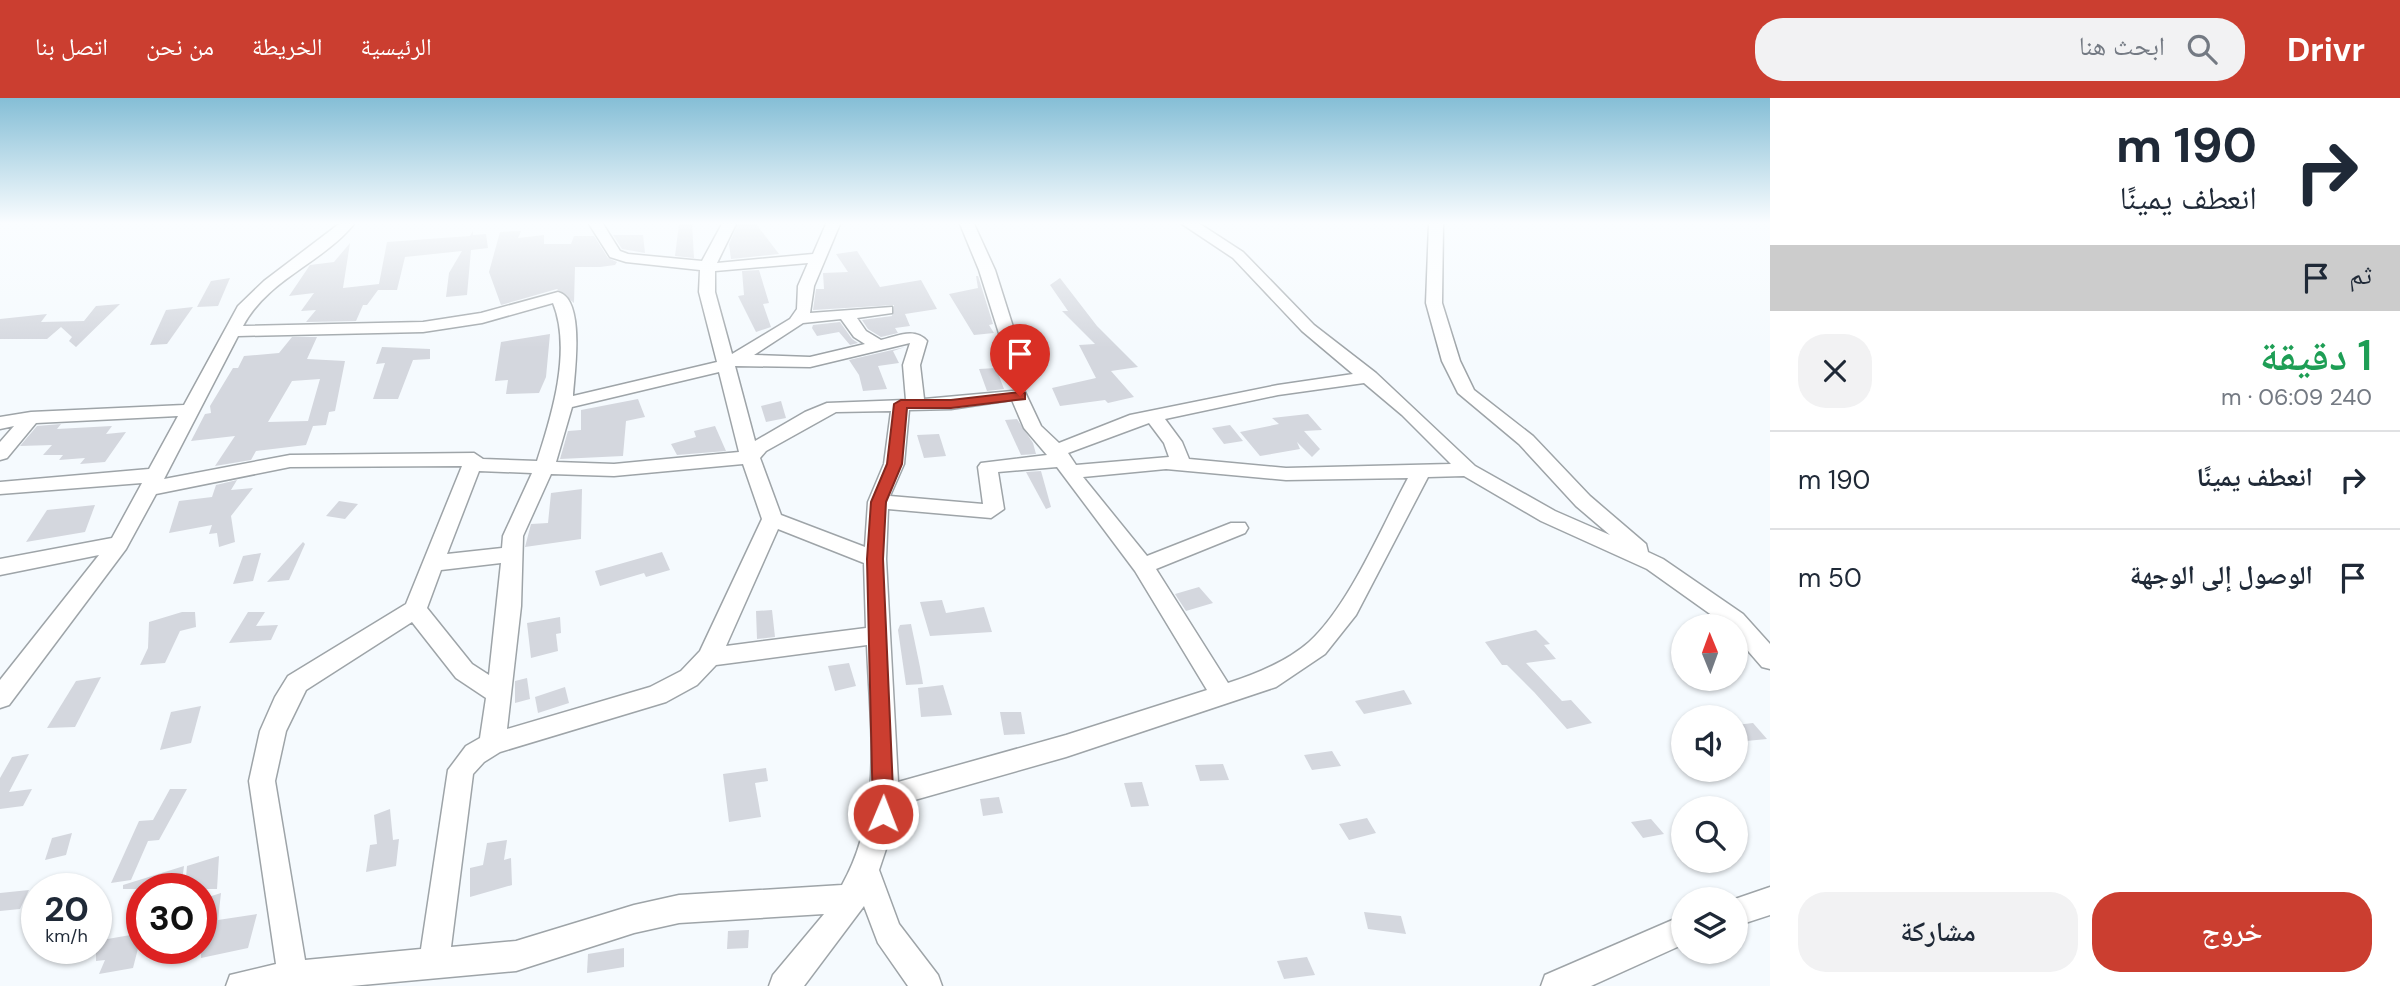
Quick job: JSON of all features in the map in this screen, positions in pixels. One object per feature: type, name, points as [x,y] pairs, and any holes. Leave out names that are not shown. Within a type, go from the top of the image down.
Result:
[{"type":"street","points":[[0,698],[119,544],[154,482],[231,331],[261,288],[291,265]]},
{"type":"street","points":[[434,964],[461,771],[475,754],[492,744],[677,687],[709,657],[772,519],[750,457],[730,362],[707,292],[708,265]]},
{"type":"street","points":[[712,265],[735,265]]},
{"type":"street","points":[[799,319],[805,309],[806,286],[815,265]]},
{"type":"street","points":[[985,265],[1011,346]]},
{"type":"street","points":[[1248,265],[1308,328],[1370,377],[1468,470],[1548,516],[1656,564]]},
{"type":"street","points":[[1435,265],[1434,303],[1451,361],[1467,393],[1526,440],[1583,500],[1656,564],[1735,620],[1770,660]]},
{"type":"street","points":[[231,331],[423,327],[506,313],[556,297],[569,323],[564,404],[544,468],[513,536],[510,606],[492,744]]},
{"type":"street","points":[[730,362],[799,319],[887,310]]},
{"type":"street","points":[[845,313],[860,334],[878,345]]},
{"type":"street","points":[[564,404],[730,362],[810,362],[910,337],[918,340],[909,365],[908,404],[894,464],[878,502],[875,559],[885,797],[882,830],[853,898],[819,946],[784,986]]},
{"type":"street","points":[[1062,461],[1113,426],[1278,390],[1370,377]]},
{"type":"street","points":[[471,466],[614,470],[750,457],[759,447],[823,410],[860,405],[962,403],[1018,394],[1033,428],[1062,461],[1143,566],[1223,695]]},
{"type":"street","points":[[0,423],[31,418],[189,410]]},
{"type":"street","points":[[1153,416],[1168,432],[1181,464]]},
{"type":"street","points":[[0,454],[31,418]]},
{"type":"street","points":[[0,488],[154,482],[290,461],[472,458],[415,609],[297,682],[287,697],[274,731],[262,780],[293,976]]},
{"type":"street","points":[[878,502],[991,511],[994,506],[988,467],[1062,461],[1181,464],[1286,474],[1468,470]]},
{"type":"street","points":[[885,797],[1066,746],[1268,680],[1317,648],[1348,609],[1421,472]]},
{"type":"street","points":[[772,519],[875,559]]},
{"type":"street","points":[[1143,566],[1238,528]]},
{"type":"street","points":[[0,567],[119,544]]},
{"type":"street","points":[[433,563],[512,554]]},
{"type":"street","points":[[415,609],[464,671],[499,694]]},
{"type":"street","points":[[709,657],[878,635]]},
{"type":"street","points":[[865,870],[888,933],[927,986]]},
{"type":"street","points":[[241,986],[293,976],[516,956],[634,919],[679,909],[853,898]]},
{"type":"street","points":[[1748,908],[1770,901]]},
{"type":"street","points":[[1556,986],[1671,935]]},
{"type":"building","points":[[310,265],[347,265],[343,288],[379,284],[383,265],[403,265],[397,290],[378,290],[367,305],[363,305],[356,321],[306,322],[316,310],[301,311],[314,293],[289,296]]},
{"type":"building","points":[[453,265],[470,265],[467,295],[446,297],[449,273]]},
{"type":"building","points":[[491,265],[612,265],[575,267],[574,303],[557,289],[501,305],[489,272]]},
{"type":"building","points":[[844,265],[866,265],[880,287],[921,280],[937,309],[905,314],[910,326],[895,328],[898,333],[881,337],[868,329],[862,320],[892,316],[894,305],[813,310],[816,289],[824,289],[823,273],[848,272]]},
{"type":"building","points":[[759,270],[769,303],[763,304],[771,327],[756,332],[738,296],[744,295],[742,271]]},
{"type":"building","points":[[976,276],[993,324],[989,325],[994,333],[974,335],[949,294],[978,288]]},
{"type":"building","points":[[230,278],[218,306],[197,307],[211,281]]},
{"type":"building","points":[[1060,278],[1097,326],[1138,367],[1111,371],[1134,397],[1108,403],[1105,400],[1060,406],[1052,388],[1096,378],[1079,345],[1095,344],[1062,311],[1068,311],[1050,285]]},
{"type":"building","points":[[120,304],[76,347],[69,341],[72,337],[61,327],[47,339],[0,339],[0,319],[47,314],[41,322],[84,321],[96,306]]},
{"type":"building","points":[[193,307],[167,344],[150,345],[166,310]]},
{"type":"building","points":[[840,322],[858,343],[850,345],[839,332],[817,336],[812,328],[813,325]]},
{"type":"building","points":[[550,334],[546,377],[539,393],[506,394],[508,380],[495,381],[501,342]]},
{"type":"building","points":[[292,337],[317,337],[307,359],[345,361],[335,411],[329,412],[326,425],[313,426],[306,445],[256,451],[251,460],[215,466],[235,436],[191,441],[205,414],[211,413],[210,406],[233,368],[238,368],[244,356],[279,353]],"holes":[[[320,379],[308,421],[268,422],[292,381]]]},
{"type":"building","points":[[382,347],[430,349],[430,359],[413,360],[398,399],[373,399],[385,363],[376,364]]},
{"type":"building","points":[[905,347],[893,351],[899,363],[878,366],[887,389],[863,391],[859,375],[849,360]]},
{"type":"building","points":[[996,368],[1004,389],[987,391],[979,369]]},
{"type":"building","points":[[638,399],[645,417],[626,421],[623,456],[560,459],[568,431],[581,430],[581,410]]},
{"type":"building","points":[[781,401],[786,418],[766,422],[761,406]]},
{"type":"building","points":[[1308,414],[1322,430],[1304,431],[1320,449],[1312,457],[1297,442],[1300,449],[1260,456],[1240,432],[1279,424],[1272,418]]},
{"type":"building","points":[[1017,419],[1033,443],[1036,454],[1021,455],[1005,420]]},
{"type":"building","points":[[61,424],[57,429],[112,426],[106,434],[126,432],[105,462],[80,464],[85,458],[59,460],[63,455],[43,455],[52,445],[20,446],[37,426]]},
{"type":"building","points":[[1230,425],[1243,441],[1224,444],[1212,428]]},
{"type":"building","points":[[715,426],[726,451],[677,455],[671,444],[696,437],[694,431]]},
{"type":"building","points":[[939,434],[946,456],[924,458],[917,435]]},
{"type":"building","points":[[1041,471],[1051,507],[1046,509],[1026,472]]},
{"type":"building","points":[[237,480],[231,490],[253,488],[231,516],[235,542],[219,547],[217,533],[209,534],[212,525],[169,533],[179,501],[212,497],[216,485]]},
{"type":"building","points":[[582,489],[581,539],[525,547],[531,524],[548,523],[551,493]]},
{"type":"building","points":[[339,501],[358,504],[345,519],[326,516]]},
{"type":"building","points":[[95,505],[85,532],[26,542],[47,510]]},
{"type":"building","points":[[303,542],[305,544],[289,580],[267,582]]},
{"type":"building","points":[[662,552],[670,570],[646,577],[644,573],[600,586],[595,571]]},
{"type":"building","points":[[261,553],[253,581],[233,584],[243,556]]},
{"type":"building","points":[[1199,587],[1213,603],[1186,611],[1175,594]]},
{"type":"building","points":[[942,600],[946,613],[984,607],[992,632],[930,636],[920,602]]},
{"type":"building","points":[[772,610],[775,637],[757,639],[756,611]]},
{"type":"building","points":[[182,612],[195,612],[196,627],[180,631],[165,663],[140,665],[148,648],[149,622]]},
{"type":"building","points":[[248,612],[265,612],[256,626],[278,625],[271,640],[229,643]]},
{"type":"building","points":[[560,617],[561,633],[556,634],[558,651],[531,658],[527,623]]},
{"type":"building","points":[[911,624],[923,684],[906,685],[898,630],[900,625]]},
{"type":"building","points":[[1536,630],[1550,644],[1544,645],[1556,659],[1526,663],[1562,701],[1571,700],[1592,723],[1567,729],[1507,665],[1502,665],[1485,642]]},
{"type":"building","points":[[849,663],[856,686],[835,691],[828,666]]},
{"type":"building","points":[[101,677],[75,727],[47,728],[76,681]]},
{"type":"building","points":[[527,678],[530,699],[515,703],[515,681]]},
{"type":"building","points":[[943,685],[952,715],[921,717],[918,688]]},
{"type":"building","points":[[565,687],[569,703],[538,713],[535,697]]},
{"type":"building","points":[[1404,690],[1412,704],[1364,714],[1355,701]]},
{"type":"building","points":[[201,706],[191,743],[160,750],[171,712]]},
{"type":"building","points":[[1000,712],[1021,712],[1025,734],[1004,735]]},
{"type":"building","points":[[1753,723],[1767,739],[1748,741],[1748,724]]},
{"type":"building","points":[[1332,751],[1341,766],[1312,770],[1304,755]]},
{"type":"building","points":[[29,754],[9,792],[32,789],[23,806],[0,809],[0,778],[12,757]]},
{"type":"building","points":[[1223,764],[1229,780],[1200,781],[1195,765]]},
{"type":"building","points":[[766,768],[768,781],[755,783],[761,817],[729,822],[723,774]]},
{"type":"building","points":[[1142,782],[1149,806],[1131,807],[1124,783]]},
{"type":"building","points":[[170,789],[187,789],[159,840],[148,841],[134,873],[126,873],[126,881],[112,883],[139,821],[153,820]]},
{"type":"building","points":[[999,797],[1003,813],[983,816],[980,799]]},
{"type":"building","points":[[390,809],[393,840],[399,839],[396,866],[366,872],[370,845],[377,844],[374,815]]},
{"type":"building","points":[[1367,818],[1376,833],[1349,840],[1339,824]]},
{"type":"building","points":[[1651,819],[1664,834],[1643,838],[1631,822]]},
{"type":"building","points":[[72,833],[66,855],[45,860],[52,838]]},
{"type":"building","points":[[507,840],[504,860],[511,858],[512,885],[470,897],[470,868],[483,865],[487,843]]},
{"type":"building","points":[[219,856],[217,889],[217,873],[186,873],[187,866]]},
{"type":"building","points":[[184,866],[183,873],[162,873]]},
{"type":"building","points":[[21,891],[20,909],[0,911],[0,893]]},
{"type":"building","points":[[221,893],[218,920],[257,914],[248,948],[217,955],[217,894]]},
{"type":"building","points":[[1364,912],[1401,916],[1406,934],[1368,929]]},
{"type":"building","points":[[749,930],[748,948],[727,949],[728,931]]},
{"type":"building","points":[[126,936],[126,964],[134,964],[133,968],[99,974],[103,964],[112,964],[112,938]]},
{"type":"building","points":[[624,948],[624,967],[587,973],[588,954]]},
{"type":"building","points":[[1307,957],[1315,975],[1284,979],[1277,961]]},
{"type":"route","points":[[883,814],[885,797],[875,559],[878,502],[894,464],[901,404],[951,404],[1014,394],[1020,396]]}]
